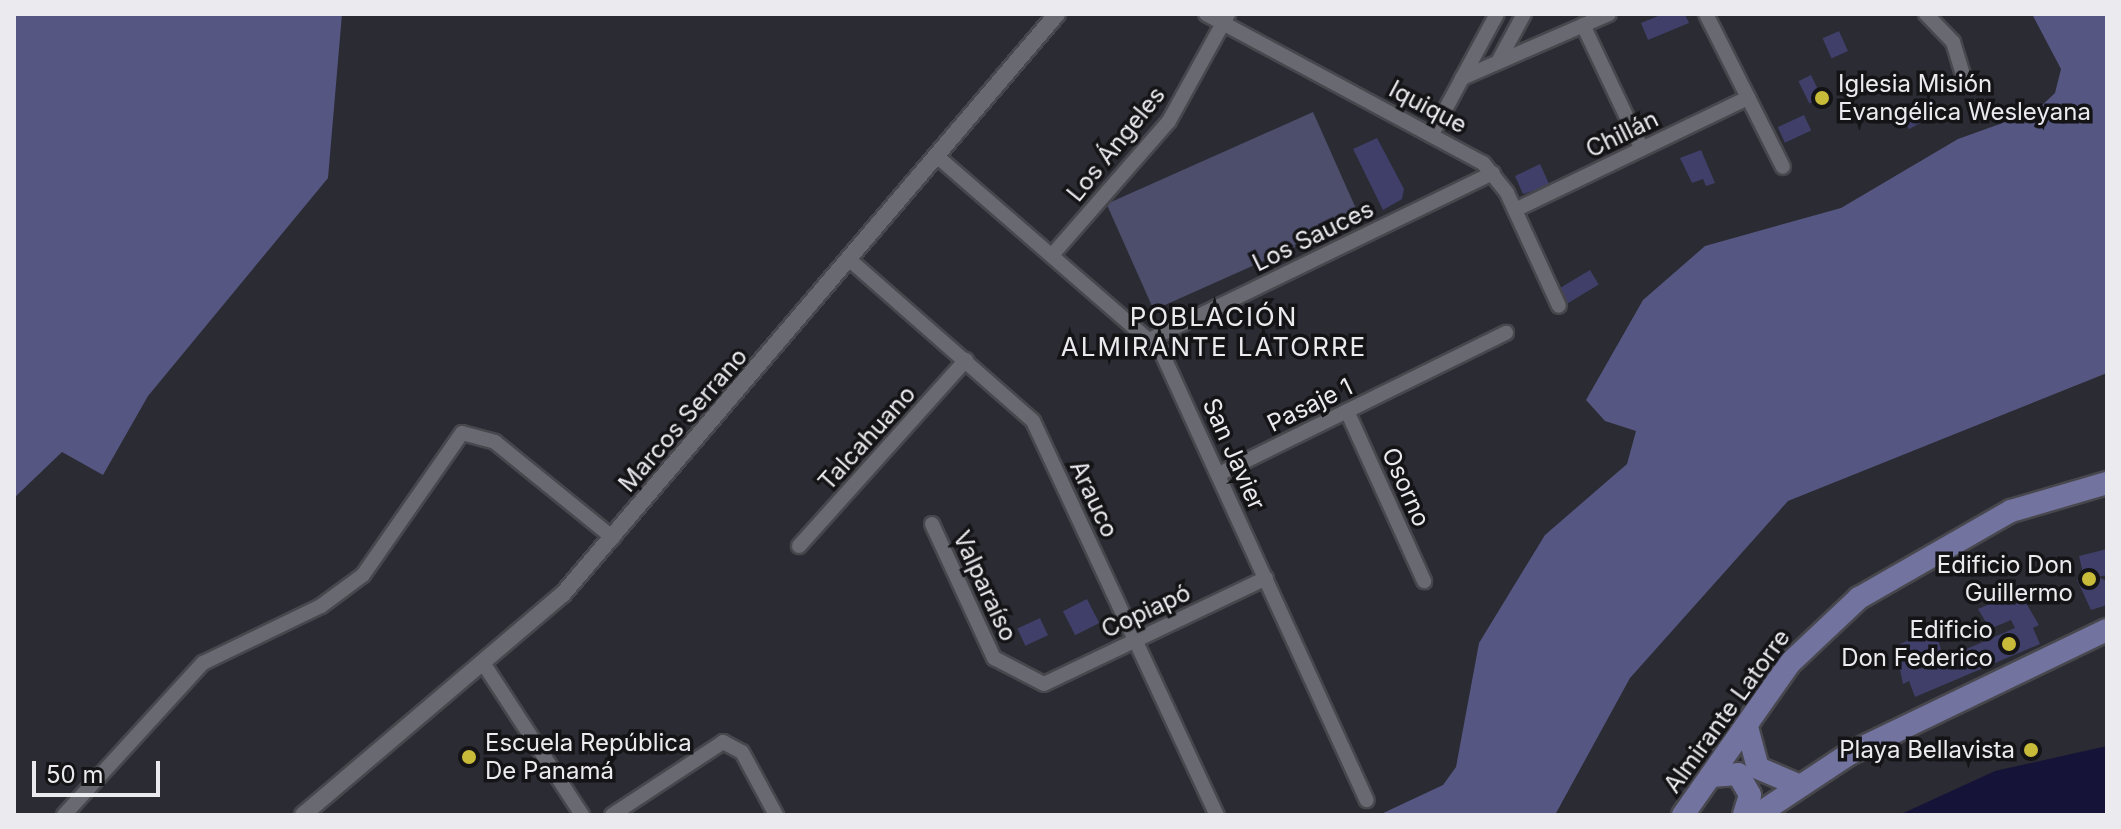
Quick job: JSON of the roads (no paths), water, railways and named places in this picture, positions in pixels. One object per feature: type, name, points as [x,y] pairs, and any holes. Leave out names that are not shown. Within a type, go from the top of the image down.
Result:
[{"type":"main road","name":"Almirante Latorre","points":[[1683,815],[1804,647],[1881,581],[2011,511],[2107,483]]},
{"type":"main road","points":[[1757,815],[1798,785],[2107,630]]},
{"type":"main road","points":[[1747,727],[1758,768],[1798,785]]},
{"type":"main road","points":[[1711,776],[1738,774],[1750,795],[1744,815]]},
{"type":"street","name":"Marcos Serrano","points":[[303,815],[485,666],[613,538],[939,158],[1057,14]]},
{"type":"street","name":"Iquique","points":[[1206,14],[1225,18],[1432,134],[1493,173],[1515,210],[1559,306]]},
{"type":"street","points":[[1432,134],[1497,14]]},
{"type":"street","points":[[1462,78],[1609,14]]},
{"type":"street","points":[[1706,14],[1783,167]]},
{"type":"street","points":[[1926,14],[1953,42],[1964,78]]},
{"type":"street","points":[[1498,62],[1517,16]]},
{"type":"street","name":"Los Ángeles","points":[[1053,254],[1169,121],[1225,18]]},
{"type":"street","points":[[1583,25],[1642,149]]},
{"type":"street","name":"Chillán","points":[[1515,210],[1748,98]]},
{"type":"street","name":"San Javier","points":[[939,158],[1151,339],[1219,474],[1367,800]]},
{"type":"street","name":"Los Sauces","points":[[1151,339],[1493,173]]},
{"type":"street","name":"Arauco","points":[[851,261],[1033,421],[1217,815]]},
{"type":"street","name":"Pasaje 1","points":[[1219,474],[1506,333]]},
{"type":"street","name":"Talcahuano","points":[[799,546],[966,360]]},
{"type":"street","name":"Osorno","points":[[1347,411],[1424,581]]},
{"type":"street","points":[[64,815],[203,663],[321,606],[363,575],[462,433],[495,442],[613,538]]},
{"type":"street","name":"Valparaíso","points":[[932,524],[994,658],[1044,684]]},
{"type":"street","name":"Copiapó","points":[[1044,684],[1266,578]]},
{"type":"street","points":[[485,666],[582,815]]},
{"type":"street","points":[[612,815],[729,742],[742,752],[776,815]]},
{"type":"place","name":"Iglesia Misión Evangélica Wesleyana","points":[[1822,98]]},
{"type":"place","name":"Edificio Don Guillermo","points":[[2089,579]]},
{"type":"place","name":"Edificio Don Federico","points":[[2009,644]]},
{"type":"place","name":"Playa Bellavista","points":[[2031,750]]},
{"type":"place","name":"Escuela República De Panamá","points":[[469,757]]},
{"type":"district","name":"POBLACIÓN ALMIRANTE LATORRE","points":[[1214,332]]}]
